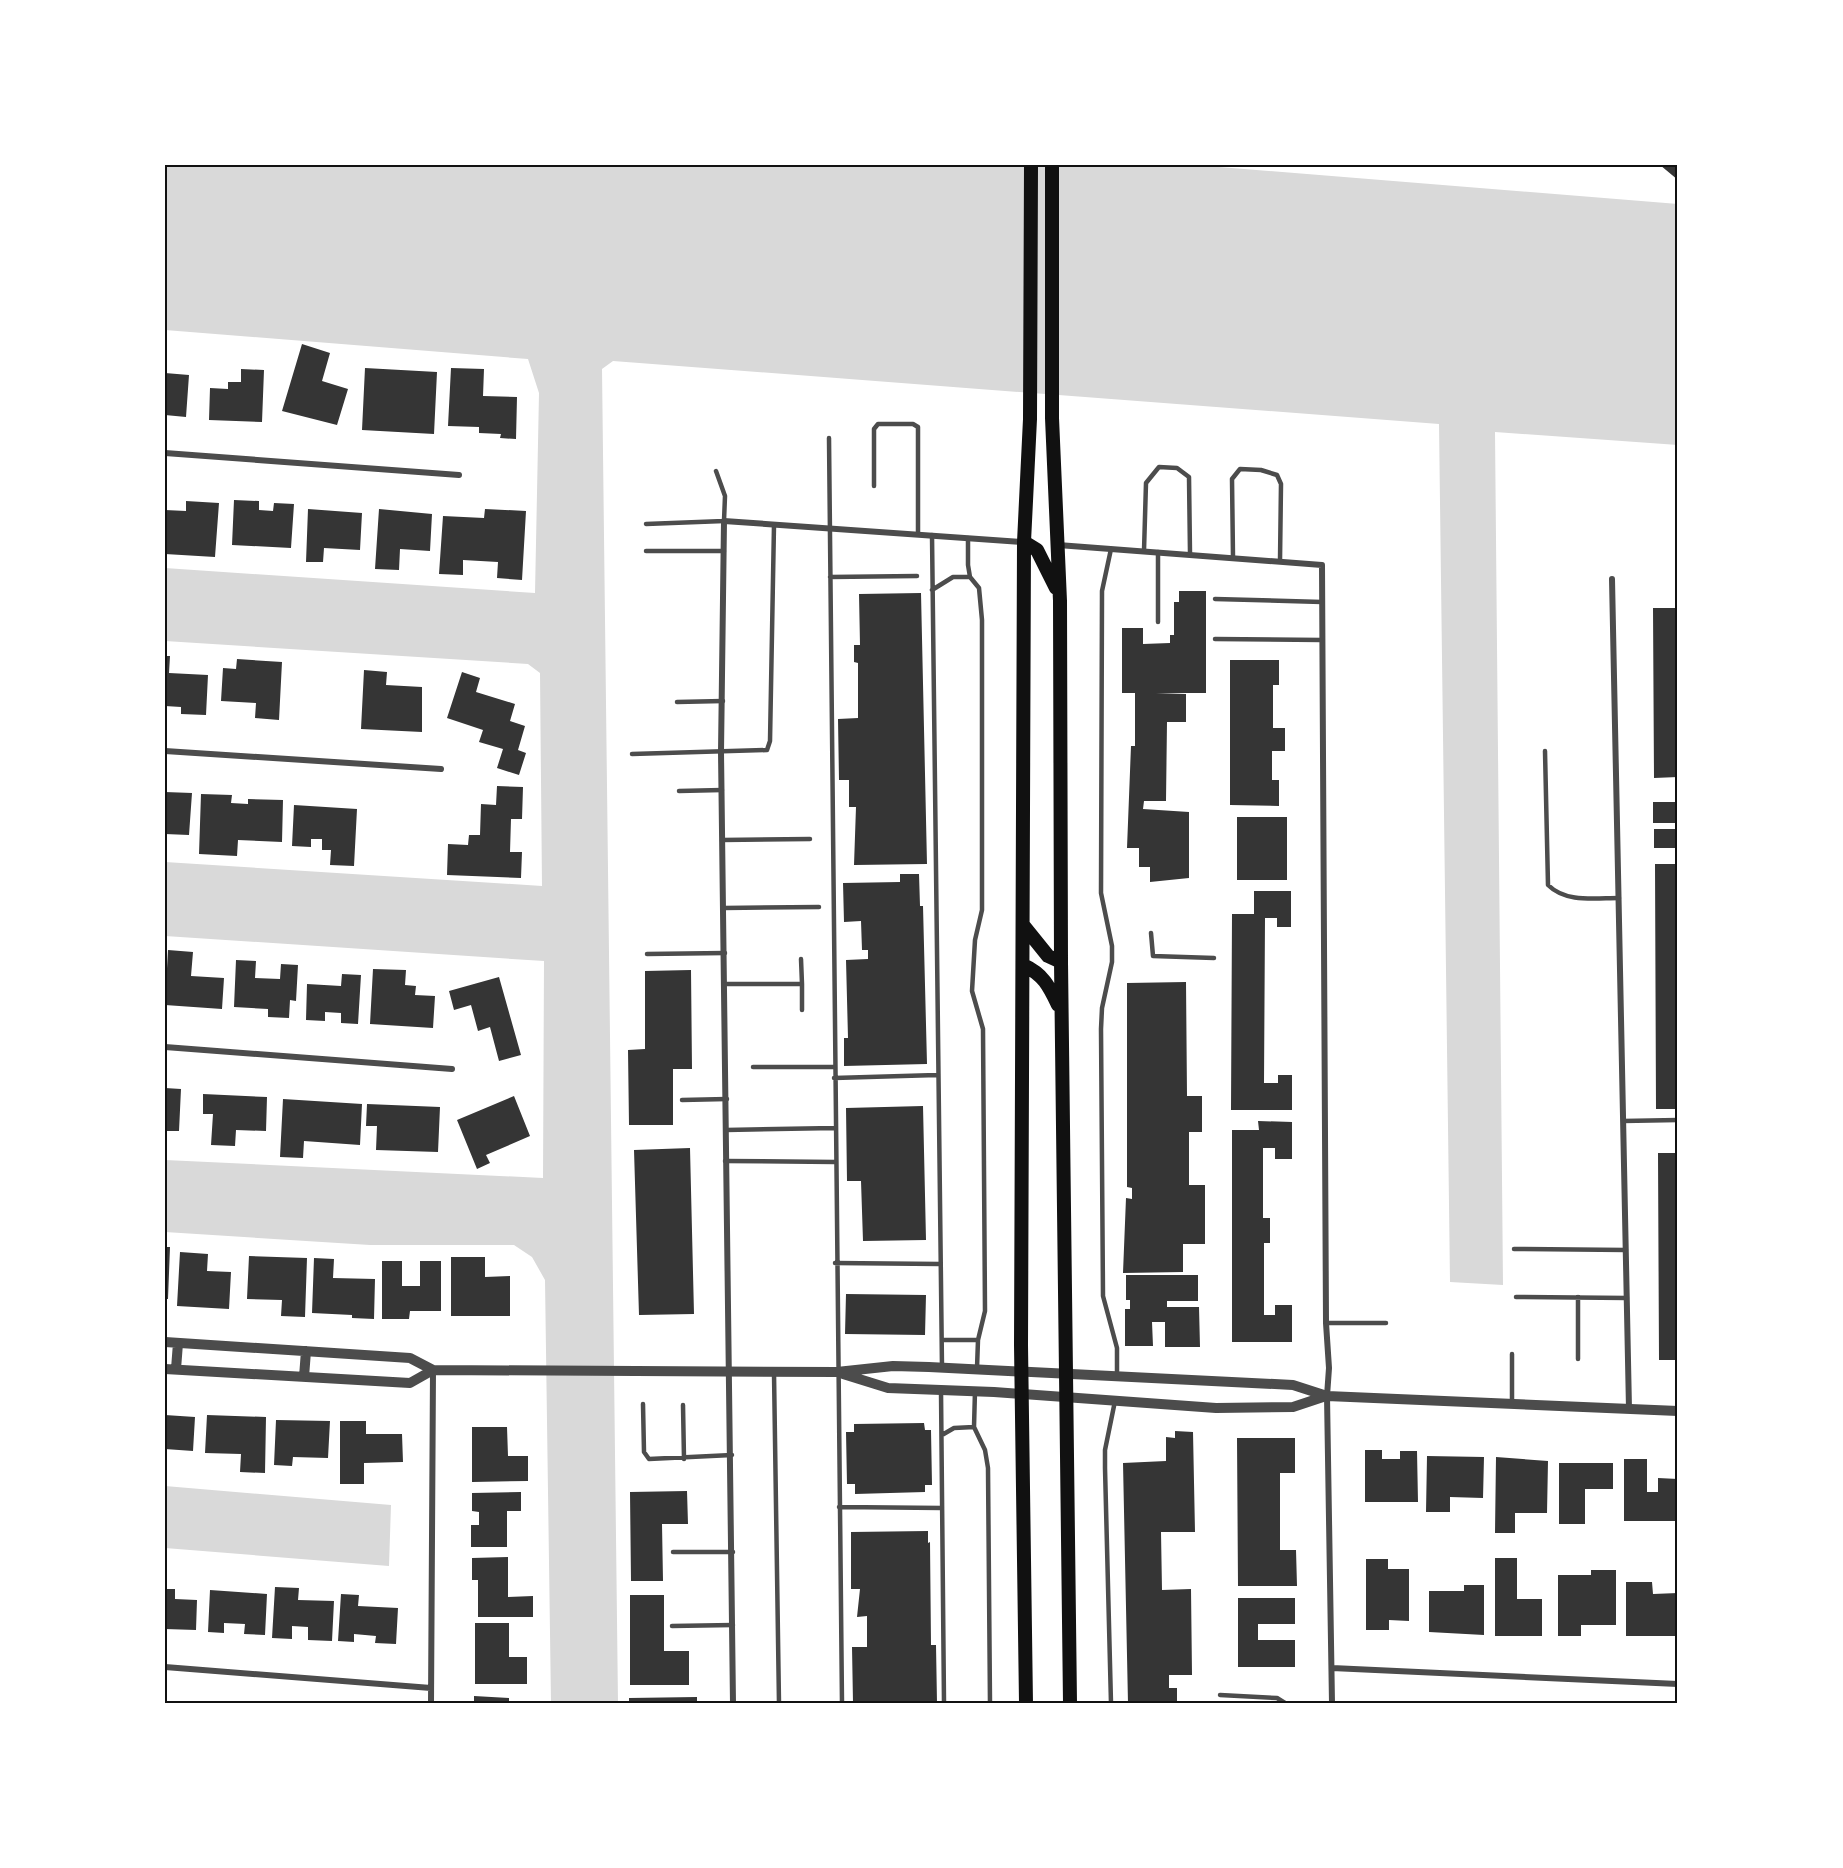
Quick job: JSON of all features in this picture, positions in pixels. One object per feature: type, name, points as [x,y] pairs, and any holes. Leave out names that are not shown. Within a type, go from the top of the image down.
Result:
[{"type":"main road","points":[[1026,1703],[1022,1394],[1023,925],[1024,542],[1030,419],[1030,165]]},
{"type":"main road","points":[[1052,165],[1052,418],[1060,601],[1061,962],[1070,1703]]},
{"type":"main road","points":[[1024,542],[1037,550],[1060,601]]},
{"type":"main road","points":[[1023,925],[1048,956],[1061,962]]},
{"type":"main road","points":[[1023,965],[1038,972],[1048,983],[1062,1013]]},
{"type":"street","points":[[165,453],[459,475]]},
{"type":"street","points":[[733,1703],[732,1455],[721,752],[724,521],[1024,542]]},
{"type":"street","points":[[1057,545],[1322,565],[1326,1323],[1329,1368],[1327,1396],[1332,1703]]},
{"type":"street","points":[[1612,579],[1629,1409]]},
{"type":"street","points":[[165,751],[441,769]]},
{"type":"street","points":[[165,1047],[452,1069]]},
{"type":"street","points":[[165,1342],[410,1358],[433,1370],[623,1369],[837,1372],[892,1366],[942,1367],[1117,1378],[1293,1385],[1327,1396],[1678,1411]]},
{"type":"street","points":[[178,1343],[171,1369],[410,1383],[433,1370]]},
{"type":"street","points":[[304,1377],[306,1351]]},
{"type":"street","points":[[431,1703],[433,1370]]},
{"type":"street","points":[[837,1372],[888,1388],[975,1391],[1216,1408],[1293,1407],[1327,1396]]},
{"type":"street","points":[[165,1667],[431,1688]]},
{"type":"street","points":[[1332,1668],[1678,1684]]},
{"type":"lane","points":[[874,486],[874,429],[878,424],[914,424],[918,427],[918,534]]},
{"type":"lane","points":[[829,438],[842,1703]]},
{"type":"lane","points":[[1144,551],[1146,483],[1159,467],[1177,468],[1189,477],[1190,554]]},
{"type":"lane","points":[[1233,557],[1232,479],[1240,469],[1262,470],[1277,475],[1281,484],[1280,561]]},
{"type":"lane","points":[[646,524],[724,521],[725,496],[716,471]]},
{"type":"lane","points":[[632,753],[767,750],[771,741],[774,525]]},
{"type":"lane","points":[[932,535],[942,1367]]},
{"type":"lane","points":[[968,538],[970,577],[979,588],[982,620],[982,910],[975,940],[972,991],[983,1029],[985,1311],[978,1340],[977,1370]]},
{"type":"lane","points":[[1111,549],[1102,591],[1101,892],[1111,938],[1112,962],[1102,1008],[1101,1040],[1103,1296],[1117,1348],[1117,1378]]},
{"type":"lane","points":[[646,551],[724,551]]},
{"type":"lane","points":[[1158,552],[1158,622]]},
{"type":"lane","points":[[830,577],[917,576]]},
{"type":"lane","points":[[932,590],[953,577],[970,577]]},
{"type":"lane","points":[[1215,599],[1322,602]]},
{"type":"lane","points":[[1215,639],[1322,640]]},
{"type":"lane","points":[[677,702],[723,701]]},
{"type":"lane","points":[[1545,751],[1548,885],[1555,892],[1567,897],[1619,898]]},
{"type":"lane","points":[[679,791],[722,790]]},
{"type":"lane","points":[[722,840],[810,839]]},
{"type":"lane","points":[[724,908],[819,907]]},
{"type":"lane","points":[[1152,933],[1153,956],[1214,958]]},
{"type":"lane","points":[[647,954],[725,953]]},
{"type":"lane","points":[[801,959],[802,1010]]},
{"type":"lane","points":[[726,984],[802,984]]},
{"type":"lane","points":[[753,1067],[834,1067]]},
{"type":"lane","points":[[834,1078],[937,1075]]},
{"type":"lane","points":[[682,1100],[727,1099]]},
{"type":"lane","points":[[1623,1121],[1678,1120]]},
{"type":"lane","points":[[726,1130],[835,1128]]},
{"type":"lane","points":[[726,1161],[835,1162]]},
{"type":"lane","points":[[1514,1250],[1626,1250]]},
{"type":"lane","points":[[836,1263],[940,1264]]},
{"type":"lane","points":[[1516,1297],[1627,1298]]},
{"type":"lane","points":[[1578,1298],[1578,1359]]},
{"type":"lane","points":[[1326,1323],[1386,1323]]},
{"type":"lane","points":[[942,1340],[978,1340]]},
{"type":"lane","points":[[1512,1354],[1512,1403]]},
{"type":"lane","points":[[774,1371],[779,1703]]},
{"type":"lane","points":[[941,1390],[944,1703]]},
{"type":"lane","points":[[975,1391],[974,1427],[985,1450],[988,1468],[990,1703]]},
{"type":"lane","points":[[1111,1703],[1105,1450],[1115,1401]]},
{"type":"lane","points":[[643,1404],[645,1455],[654,1460],[732,1455]]},
{"type":"lane","points":[[683,1405],[684,1459]]},
{"type":"lane","points":[[942,1435],[954,1428],[974,1427]]},
{"type":"lane","points":[[839,1507],[942,1508]]},
{"type":"lane","points":[[673,1552],[733,1552]]},
{"type":"lane","points":[[672,1626],[733,1625]]},
{"type":"lane","points":[[1220,1695],[1277,1698],[1285,1703]]},
{"type":"shaded area","points":[[165,165],[1194,165],[1678,204],[1678,445],[1495,432],[1503,1285],[1450,1282],[1439,424],[613,361],[602,369],[618,1703],[551,1703],[545,1280],[532,1257],[514,1245],[370,1245],[165,1232],[165,1160],[543,1178],[544,961],[165,936],[165,862],[542,886],[540,673],[528,664],[165,641],[165,568],[535,593],[539,393],[528,359],[165,330]]},
{"type":"shaded area","points":[[165,1486],[391,1505],[389,1566],[165,1548]]},
{"type":"building","points":[[1660,165],[1678,165],[1678,180]]},
{"type":"building","points":[[302,344],[330,353],[322,381],[348,389],[337,425],[282,411]]},
{"type":"building","points":[[365,368],[437,372],[434,434],[362,430]]},
{"type":"building","points":[[451,368],[484,369],[483,396],[517,397],[516,439],[500,438],[501,434],[479,433],[479,427],[448,426]]},
{"type":"building","points":[[241,369],[264,370],[262,422],[209,420],[210,388],[228,389],[228,382],[241,382]]},
{"type":"building","points":[[165,373],[189,375],[186,417],[165,415]]},
{"type":"building","points":[[234,500],[259,501],[259,510],[273,511],[274,503],[294,504],[291,548],[232,545]]},
{"type":"building","points":[[186,501],[219,503],[215,557],[165,554],[165,510],[186,511]]},
{"type":"building","points":[[308,509],[362,513],[360,550],[324,548],[323,562],[306,562]]},
{"type":"building","points":[[379,509],[432,514],[430,551],[400,549],[399,570],[375,569]]},
{"type":"building","points":[[485,509],[526,511],[522,580],[497,578],[498,562],[463,560],[463,575],[439,574],[443,516],[484,518]]},
{"type":"building","points":[[1179,591],[1206,591],[1206,693],[1156,693],[1186,694],[1186,722],[1167,722],[1166,801],[1144,801],[1143,809],[1189,812],[1189,878],[1150,882],[1150,867],[1139,867],[1139,848],[1127,848],[1131,746],[1135,746],[1135,693],[1122,693],[1122,628],[1143,628],[1143,644],[1170,643],[1170,635],[1174,635],[1174,602],[1179,602]]},
{"type":"building","points":[[921,593],[927,864],[854,865],[856,807],[849,807],[849,780],[839,780],[838,719],[858,718],[858,663],[854,662],[854,645],[860,645],[859,594]]},
{"type":"building","points":[[1653,608],[1678,608],[1678,777],[1654,778]]},
{"type":"building","points":[[165,656],[170,656],[169,673],[208,675],[206,715],[181,714],[181,707],[165,706]]},
{"type":"building","points":[[237,659],[282,662],[279,720],[255,718],[256,703],[221,701],[223,668],[236,669]]},
{"type":"building","points":[[1230,660],[1279,660],[1279,685],[1273,685],[1273,728],[1285,728],[1285,751],[1272,751],[1272,780],[1279,780],[1279,806],[1230,805]]},
{"type":"building","points":[[364,670],[387,672],[386,685],[422,687],[422,732],[361,729]]},
{"type":"building","points":[[462,672],[480,678],[476,692],[515,704],[510,721],[525,726],[518,750],[526,753],[519,775],[497,768],[503,749],[479,742],[483,730],[447,718]]},
{"type":"building","points":[[497,786],[523,787],[522,819],[511,819],[510,852],[522,852],[521,878],[447,875],[448,844],[468,845],[469,835],[480,835],[481,804],[496,805]]},
{"type":"building","points":[[165,792],[192,793],[189,835],[165,834]]},
{"type":"building","points":[[201,794],[232,795],[231,803],[248,804],[248,799],[283,800],[282,842],[238,840],[237,856],[199,854]]},
{"type":"building","points":[[1653,802],[1678,802],[1678,823],[1653,823]]},
{"type":"building","points":[[294,805],[357,809],[354,866],[330,865],[331,850],[322,850],[322,839],[311,839],[311,847],[292,846]]},
{"type":"building","points":[[1237,817],[1287,817],[1287,880],[1237,880]]},
{"type":"building","points":[[1654,829],[1678,829],[1678,848],[1654,848]]},
{"type":"building","points":[[1655,864],[1678,864],[1678,1109],[1656,1109]]},
{"type":"building","points":[[900,874],[919,874],[920,906],[923,906],[927,1064],[844,1066],[844,1038],[848,1038],[846,960],[868,959],[868,950],[862,950],[861,921],[844,922],[843,883],[900,882]]},
{"type":"building","points":[[1254,891],[1291,891],[1291,927],[1277,927],[1277,918],[1265,918],[1264,1083],[1278,1083],[1278,1075],[1292,1075],[1292,1110],[1231,1110],[1232,914],[1254,914]]},
{"type":"building","points":[[168,950],[193,952],[191,976],[224,978],[222,1009],[165,1005]]},
{"type":"building","points":[[236,960],[256,961],[255,978],[280,979],[281,964],[298,965],[296,1001],[290,1000],[289,1018],[268,1017],[268,1009],[234,1007]]},
{"type":"building","points":[[373,969],[406,970],[405,985],[416,986],[415,995],[435,996],[433,1028],[370,1024]]},
{"type":"building","points":[[691,970],[692,1069],[673,1069],[673,1125],[629,1125],[628,1050],[645,1049],[645,971]]},
{"type":"building","points":[[342,974],[361,975],[358,1024],[341,1023],[341,1013],[325,1012],[325,1021],[306,1020],[307,984],[341,986]]},
{"type":"building","points":[[499,977],[521,1055],[499,1061],[490,1027],[478,1031],[471,1005],[454,1010],[449,991]]},
{"type":"building","points":[[1186,982],[1187,1096],[1202,1096],[1202,1132],[1189,1132],[1189,1185],[1205,1185],[1205,1244],[1183,1244],[1183,1272],[1123,1273],[1126,1198],[1132,1199],[1132,1188],[1127,1187],[1127,983]]},
{"type":"building","points":[[165,1088],[181,1089],[179,1131],[165,1131]]},
{"type":"building","points":[[203,1094],[267,1097],[266,1131],[236,1130],[235,1146],[211,1145],[213,1114],[203,1114]]},
{"type":"building","points":[[514,1096],[530,1136],[486,1155],[490,1163],[477,1169],[457,1120]]},
{"type":"building","points":[[283,1099],[362,1104],[360,1145],[304,1141],[303,1158],[280,1157]]},
{"type":"building","points":[[367,1104],[440,1107],[438,1152],[376,1150],[377,1126],[366,1126]]},
{"type":"building","points":[[923,1106],[926,1240],[863,1241],[861,1181],[847,1181],[846,1108]]},
{"type":"building","points":[[1258,1121],[1292,1122],[1292,1159],[1275,1159],[1275,1148],[1263,1148],[1263,1218],[1270,1218],[1270,1243],[1264,1243],[1264,1315],[1275,1315],[1275,1305],[1292,1305],[1292,1342],[1232,1342],[1232,1130],[1259,1130]]},
{"type":"building","points":[[690,1148],[694,1314],[639,1315],[634,1150]]},
{"type":"building","points":[[1658,1153],[1678,1153],[1678,1360],[1659,1360]]},
{"type":"building","points":[[165,1247],[170,1247],[168,1299],[165,1299]]},
{"type":"building","points":[[180,1252],[208,1254],[207,1271],[231,1272],[229,1309],[177,1306]]},
{"type":"building","points":[[249,1256],[307,1258],[305,1317],[281,1316],[282,1300],[247,1299]]},
{"type":"building","points":[[451,1257],[485,1257],[485,1277],[510,1276],[510,1316],[451,1316]]},
{"type":"building","points":[[314,1258],[334,1259],[333,1278],[375,1279],[374,1319],[352,1318],[352,1315],[312,1313]]},
{"type":"building","points":[[382,1261],[402,1261],[402,1286],[420,1286],[420,1261],[441,1261],[441,1311],[410,1311],[409,1319],[382,1319]]},
{"type":"building","points":[[1126,1275],[1198,1275],[1198,1301],[1167,1301],[1167,1307],[1199,1307],[1200,1347],[1165,1347],[1165,1322],[1152,1322],[1153,1346],[1125,1346],[1125,1309],[1130,1309],[1130,1300],[1126,1300]]},
{"type":"building","points":[[846,1294],[926,1295],[925,1335],[845,1334]]},
{"type":"building","points":[[165,1415],[195,1417],[193,1451],[165,1449]]},
{"type":"building","points":[[207,1415],[266,1417],[265,1473],[240,1472],[241,1454],[205,1453]]},
{"type":"building","points":[[276,1420],[330,1421],[328,1458],[293,1457],[292,1466],[274,1465]]},
{"type":"building","points":[[340,1421],[366,1421],[366,1434],[402,1434],[403,1462],[364,1463],[364,1484],[340,1484]]},
{"type":"building","points":[[924,1423],[925,1430],[931,1430],[932,1485],[925,1485],[925,1492],[855,1494],[855,1484],[847,1484],[846,1432],[854,1432],[854,1424]]},
{"type":"building","points":[[472,1427],[507,1427],[508,1456],[528,1456],[528,1481],[472,1482]]},
{"type":"building","points":[[1175,1431],[1193,1432],[1195,1532],[1161,1532],[1162,1590],[1191,1589],[1192,1675],[1169,1675],[1169,1688],[1177,1688],[1177,1703],[1128,1703],[1123,1463],[1166,1461],[1166,1437],[1175,1438]]},
{"type":"building","points":[[1237,1438],[1295,1438],[1295,1473],[1280,1473],[1280,1550],[1296,1550],[1297,1586],[1238,1586]]},
{"type":"building","points":[[1365,1450],[1382,1450],[1382,1459],[1400,1459],[1400,1451],[1417,1451],[1418,1502],[1365,1502]]},
{"type":"building","points":[[1427,1456],[1484,1457],[1483,1498],[1450,1497],[1450,1512],[1426,1512]]},
{"type":"building","points":[[1496,1457],[1548,1461],[1547,1513],[1515,1513],[1515,1533],[1495,1533]]},
{"type":"building","points":[[1624,1459],[1647,1459],[1647,1492],[1658,1492],[1658,1478],[1678,1479],[1678,1521],[1624,1521]]},
{"type":"building","points":[[1559,1463],[1613,1463],[1613,1489],[1585,1489],[1585,1524],[1559,1524]]},
{"type":"building","points":[[687,1491],[688,1524],[662,1524],[663,1581],[631,1581],[630,1492]]},
{"type":"building","points":[[521,1492],[521,1511],[507,1511],[507,1547],[471,1547],[471,1525],[479,1525],[479,1512],[472,1511],[472,1493]]},
{"type":"building","points":[[928,1531],[931,1645],[936,1645],[937,1703],[853,1703],[852,1647],[867,1647],[867,1616],[857,1617],[860,1589],[851,1589],[851,1532]]},
{"type":"building","points":[[508,1557],[508,1597],[533,1596],[533,1617],[478,1617],[478,1580],[472,1580],[472,1558]]},
{"type":"building","points":[[1495,1558],[1517,1558],[1517,1599],[1542,1599],[1542,1636],[1495,1636]]},
{"type":"building","points":[[1366,1559],[1388,1559],[1388,1569],[1409,1569],[1409,1621],[1389,1620],[1389,1630],[1366,1630]]},
{"type":"building","points":[[1591,1570],[1616,1570],[1616,1625],[1581,1625],[1581,1636],[1558,1636],[1558,1575],[1591,1575]]},
{"type":"building","points":[[1626,1582],[1652,1582],[1653,1594],[1678,1593],[1678,1636],[1626,1636]]},
{"type":"building","points":[[1464,1585],[1484,1585],[1484,1635],[1429,1632],[1429,1591],[1464,1591]]},
{"type":"building","points":[[275,1587],[299,1588],[298,1600],[334,1601],[332,1641],[308,1640],[308,1627],[292,1626],[292,1639],[272,1638]]},
{"type":"building","points":[[165,1589],[175,1589],[175,1599],[197,1600],[196,1630],[165,1629]]},
{"type":"building","points":[[210,1590],[267,1594],[265,1635],[244,1634],[245,1624],[224,1623],[224,1633],[208,1632]]},
{"type":"building","points":[[341,1594],[359,1595],[358,1606],[398,1608],[396,1644],[375,1643],[376,1636],[354,1634],[354,1642],[338,1641]]},
{"type":"building","points":[[630,1595],[664,1595],[664,1651],[689,1651],[689,1685],[630,1685]]},
{"type":"building","points":[[1238,1598],[1295,1598],[1295,1624],[1258,1624],[1258,1640],[1295,1640],[1295,1667],[1238,1667]]},
{"type":"building","points":[[475,1623],[509,1623],[509,1657],[527,1657],[527,1684],[475,1684]]},
{"type":"building","points":[[474,1696],[509,1698],[509,1703],[474,1703]]},
{"type":"building","points":[[697,1697],[697,1703],[629,1703],[629,1698]]}]
